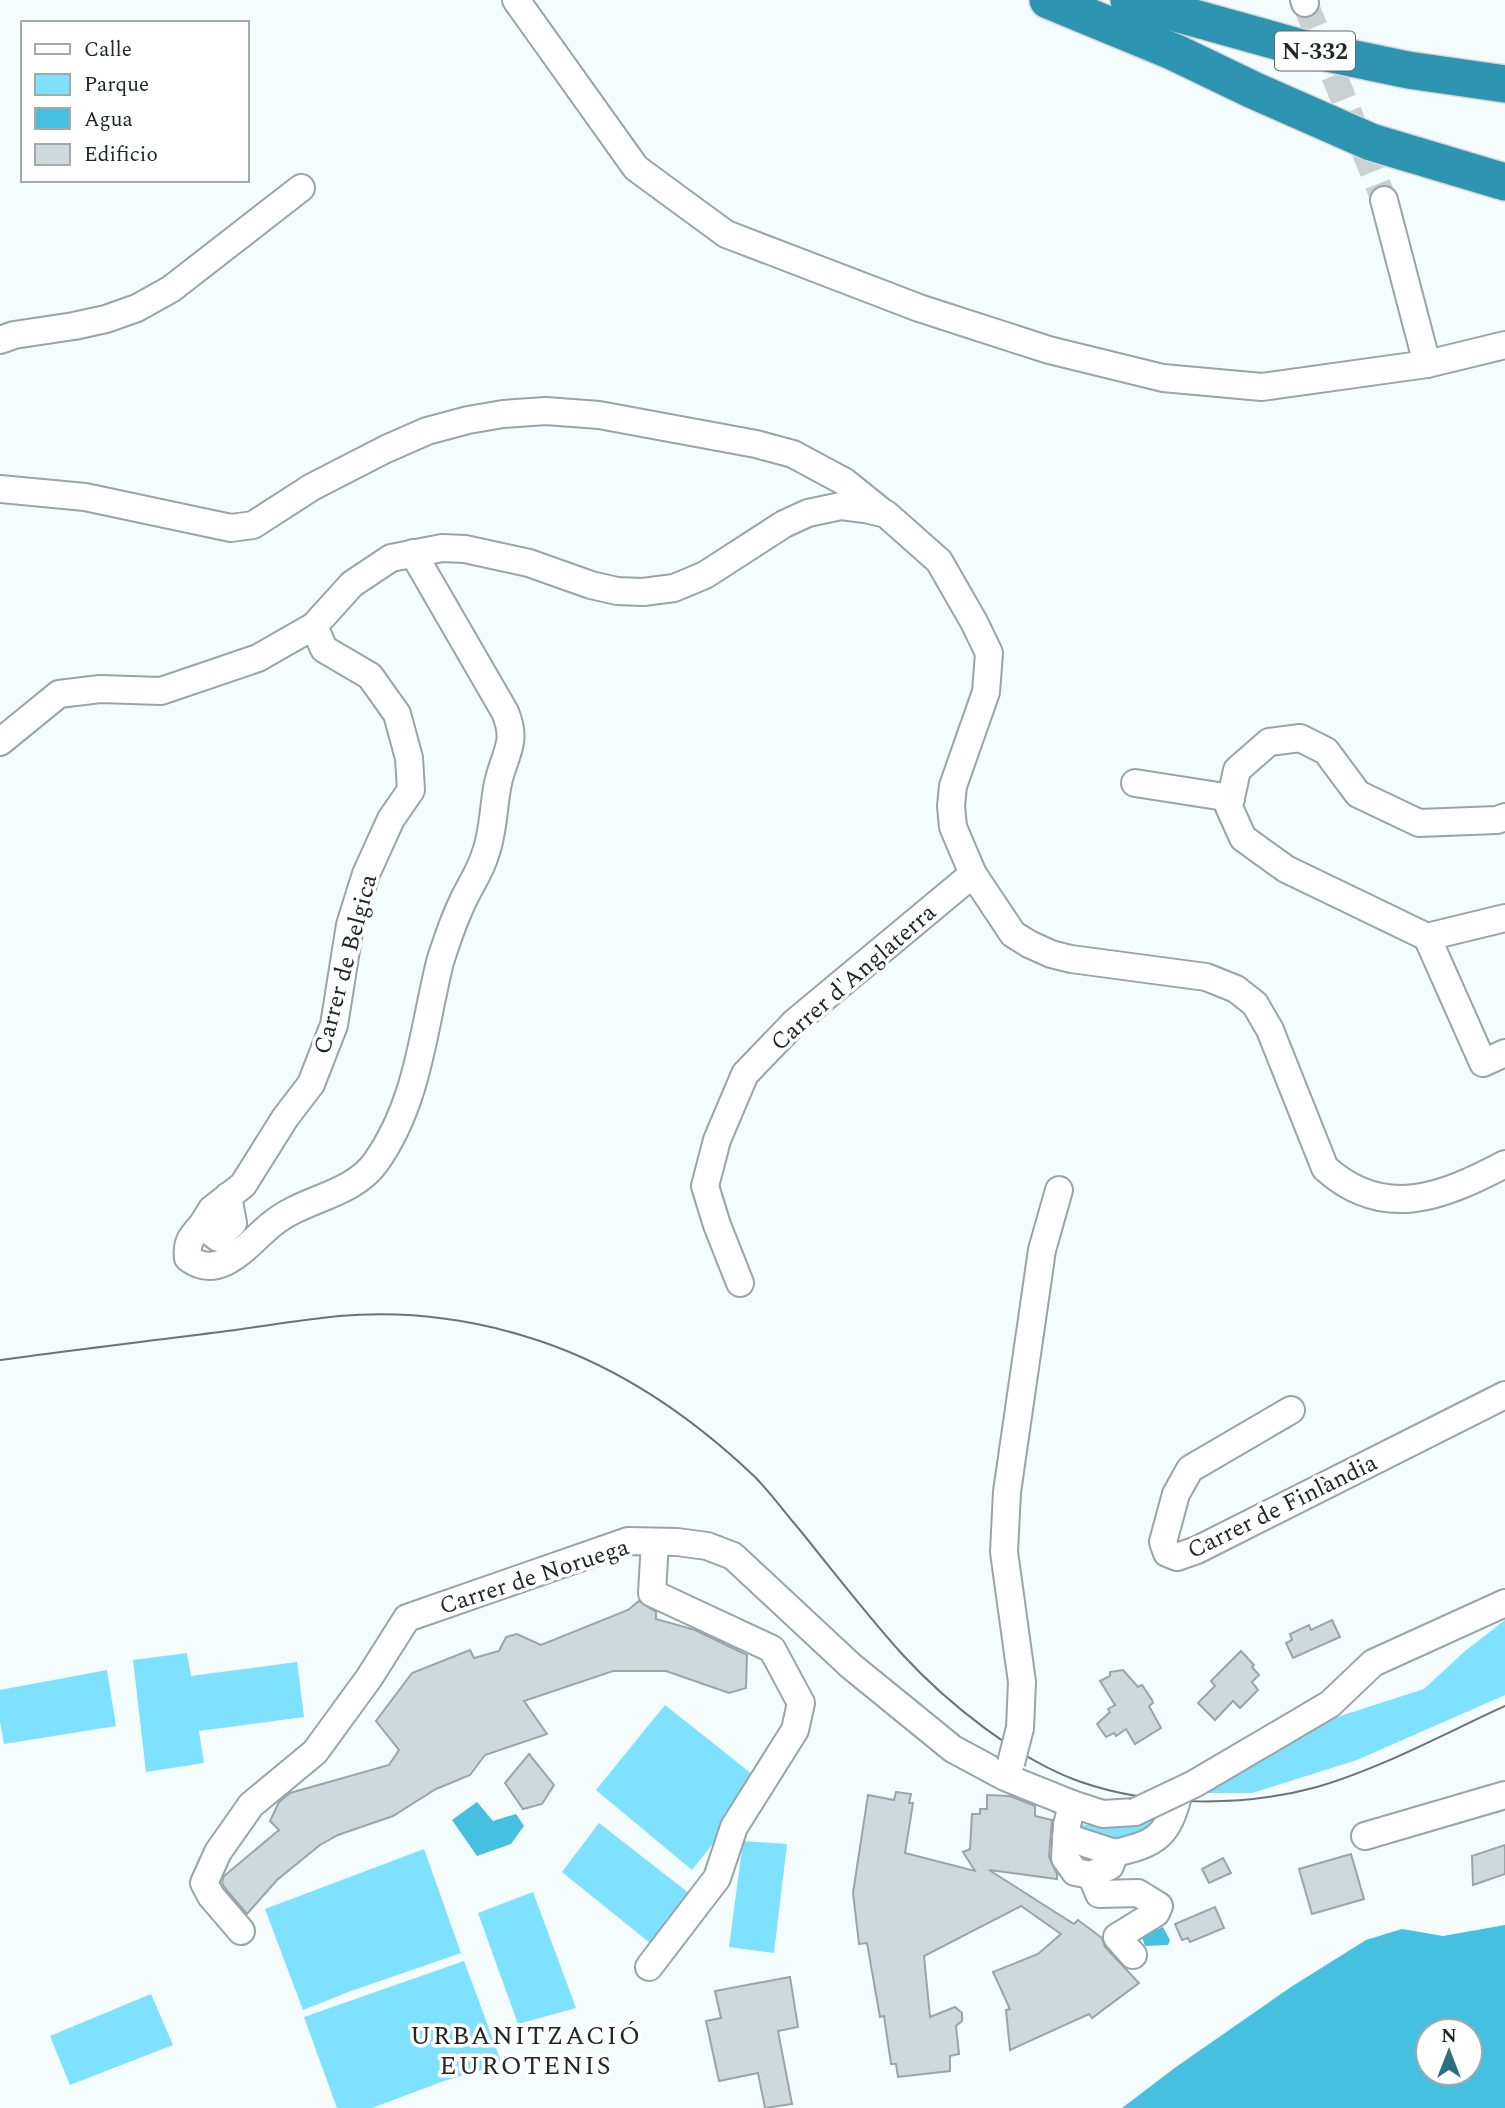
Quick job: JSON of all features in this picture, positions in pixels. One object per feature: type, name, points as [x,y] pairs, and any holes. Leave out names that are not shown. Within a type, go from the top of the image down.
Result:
[{"type":"highway","points":[[1048,0],[1174,51],[1253,90],[1371,142],[1505,182]]},
{"type":"highway","name":"N-332","points":[[1129,0],[1334,55],[1456,78],[1505,84]]},
{"type":"street","points":[[516,0],[636,168],[726,234],[919,308],[1049,350],[1163,378],[1262,387],[1427,364],[1505,345]]},
{"type":"street","points":[[0,340],[14,335],[106,319],[137,308],[171,289],[300,188]]},
{"type":"street","points":[[1384,200],[1427,364]]},
{"type":"street","points":[[0,489],[85,497],[231,528],[254,525],[312,487],[427,431],[503,414],[546,411],[599,415],[756,444],[793,454],[845,482],[939,561],[989,653],[986,692],[953,786],[951,806],[953,827],[973,874],[1013,933],[1051,954],[1206,977],[1236,989],[1255,1004],[1270,1030],[1325,1168],[1357,1192],[1381,1199],[1407,1201],[1459,1186],[1505,1164]]},
{"type":"street","points":[[0,742],[59,694],[100,689],[161,691],[258,658],[314,626],[352,584],[391,558],[442,548],[489,552],[591,585],[617,591],[643,592],[674,588],[705,575],[784,524],[808,513],[841,506],[886,514]]},
{"type":"street","name":"Carrer de Belgica","points":[[314,626],[324,649],[370,676],[397,714],[409,758],[411,790],[391,819],[366,874],[350,925],[334,1025],[311,1084],[285,1118],[243,1185],[212,1209],[189,1240],[188,1258],[196,1264],[224,1263],[249,1247],[262,1232],[287,1212],[352,1184],[375,1163],[395,1129],[411,1090],[446,946],[461,904],[492,836],[498,784],[512,738],[511,726],[414,553]]},
{"type":"street","points":[[1505,817],[1497,820],[1419,824],[1358,794],[1326,751],[1300,738],[1269,742],[1237,770],[1229,807],[1243,838],[1286,869],[1427,937],[1505,918]]},
{"type":"street","points":[[1135,783],[1231,797]]},
{"type":"street","name":"Carrer d'Anglaterra","points":[[740,1283],[705,1186],[717,1140],[745,1074],[794,1022],[973,874]]},
{"type":"street","points":[[1427,937],[1483,1063],[1505,1053]]},
{"type":"street","points":[[1008,1770],[1020,1728],[1022,1682],[1004,1552],[1007,1492],[1042,1250],[1059,1190]]},
{"type":"street","name":"Carrer de Finlàndia","points":[[1291,1410],[1190,1469],[1176,1494],[1163,1542],[1167,1553],[1177,1557],[1197,1550],[1505,1395]]},
{"type":"street","name":"Carrer de Noruega","points":[[240,1931],[204,1884],[218,1852],[251,1805],[315,1752],[369,1678],[407,1618],[628,1541],[707,1546],[733,1556],[851,1666],[953,1749],[1008,1770],[1072,1804],[1103,1814],[1135,1812],[1186,1788]]},
{"type":"street","points":[[649,1967],[717,1878],[734,1827],[795,1730],[801,1703],[772,1648],[652,1593],[655,1542]]},
{"type":"street","points":[[1066,1837],[1115,1853],[1142,1847],[1164,1832],[1186,1788],[1259,1748],[1330,1704],[1373,1663],[1505,1603]]},
{"type":"street","points":[[1365,1836],[1505,1795]]},
{"type":"street","points":[[1072,1804],[1065,1858],[1075,1872],[1091,1875],[1110,1866],[1115,1853]]},
{"type":"street","points":[[1091,1875],[1099,1894],[1138,1893],[1159,1906],[1156,1913],[1117,1937],[1133,1955]]},
{"type":"green space","points":[[1505,1620],[1505,1695],[1357,1760],[1252,1793],[1199,1793],[1331,1719],[1424,1689],[1464,1652]]},
{"type":"green space","points":[[187,1653],[191,1676],[297,1662],[304,1717],[199,1731],[204,1763],[146,1772],[133,1660]]},
{"type":"green space","points":[[107,1670],[116,1726],[4,1744],[0,1721],[0,1690]]},
{"type":"green space","points":[[665,1705],[762,1782],[692,1870],[596,1790]]},
{"type":"green space","points":[[1159,1813],[1147,1834],[1095,1843],[1078,1831],[1078,1824],[1119,1825]]},
{"type":"green space","points":[[599,1823],[699,1901],[660,1951],[562,1872]]},
{"type":"green space","points":[[743,1841],[787,1844],[774,1953],[729,1947]]},
{"type":"green space","points":[[424,1849],[461,1953],[303,2010],[265,1909]]},
{"type":"green space","points":[[533,1892],[576,2008],[518,2024],[478,1913]]},
{"type":"green space","points":[[464,1961],[502,2064],[444,2081],[372,2108],[337,2108],[304,2017]]},
{"type":"green space","points":[[151,1994],[173,2045],[70,2085],[50,2036]]},
{"type":"water","points":[[477,1802],[493,1821],[516,1814],[524,1826],[511,1844],[477,1856],[452,1820]]},
{"type":"water","points":[[1505,1925],[1505,2108],[1122,2108],[1291,1987],[1366,1940],[1402,1929],[1443,1936]]},
{"type":"water","points":[[1163,1927],[1170,1940],[1168,1945],[1145,1946],[1142,1937]]},
{"type":"building","points":[[639,1601],[656,1612],[656,1619],[695,1630],[747,1655],[746,1688],[729,1693],[666,1671],[613,1671],[524,1701],[547,1734],[485,1755],[470,1775],[436,1789],[393,1816],[338,1835],[320,1845],[277,1880],[247,1914],[224,1887],[224,1876],[279,1830],[270,1821],[279,1802],[290,1793],[389,1765],[399,1750],[376,1721],[412,1673],[470,1650],[474,1658],[499,1651],[506,1637],[517,1634],[541,1645],[628,1610]]},
{"type":"building","points":[[1332,1620],[1340,1637],[1293,1658],[1286,1643],[1292,1640],[1290,1634],[1309,1625],[1311,1630]]},
{"type":"building","points":[[1241,1651],[1259,1675],[1252,1682],[1258,1690],[1240,1708],[1233,1701],[1215,1720],[1198,1703],[1215,1686],[1211,1681]]},
{"type":"building","points":[[1123,1670],[1138,1687],[1142,1685],[1152,1700],[1153,1703],[1149,1706],[1161,1728],[1135,1744],[1126,1729],[1116,1736],[1114,1733],[1106,1737],[1097,1724],[1110,1712],[1108,1709],[1115,1705],[1100,1681],[1110,1676],[1110,1672]]},
{"type":"building","points":[[529,1754],[554,1785],[542,1804],[523,1809],[505,1783]]},
{"type":"building","points":[[896,1792],[911,1794],[909,1803],[913,1803],[905,1853],[975,1871],[963,1852],[970,1849],[972,1814],[980,1814],[980,1809],[987,1809],[987,1795],[1010,1796],[1035,1806],[1035,1816],[1052,1820],[1049,1857],[1057,1879],[989,1870],[1074,1924],[1078,1920],[1102,1938],[1105,1947],[1139,1983],[1092,2018],[1089,2014],[1010,2050],[1006,2010],[1010,2009],[993,1972],[1038,1954],[1061,1934],[1021,1906],[924,1956],[930,2017],[955,2007],[962,2013],[962,2021],[956,2026],[959,2054],[950,2056],[950,2071],[898,2077],[896,2064],[891,2064],[884,2016],[880,2017],[867,1943],[859,1944],[853,1893],[868,1795],[894,1800]]},
{"type":"building","points":[[1505,1845],[1505,1874],[1473,1885],[1472,1856]]},
{"type":"building","points":[[1351,1854],[1364,1899],[1312,1914],[1299,1869]]},
{"type":"building","points":[[1223,1858],[1231,1873],[1209,1883],[1202,1869]]},
{"type":"building","points":[[1215,1907],[1224,1928],[1190,1942],[1188,1938],[1182,1940],[1175,1924]]},
{"type":"building","points":[[790,1977],[798,2027],[778,2031],[792,2104],[765,2108],[758,2073],[719,2081],[706,2021],[721,2018],[715,1991]]},
{"type":"tunnel","points":[[1305,3],[1384,200]]},
{"type":"tram line","points":[[0,1360],[309,1319],[385,1314],[456,1320],[502,1330],[556,1347],[588,1360],[648,1393],[730,1454],[767,1489],[902,1654],[962,1710],[1033,1760],[1081,1782],[1109,1790],[1168,1800],[1199,1801],[1229,1801],[1289,1794],[1365,1770],[1505,1706]]},
{"type":"district","name":"URBANITZACIÓ EUROTENIS","points":[[526,2050]]}]
